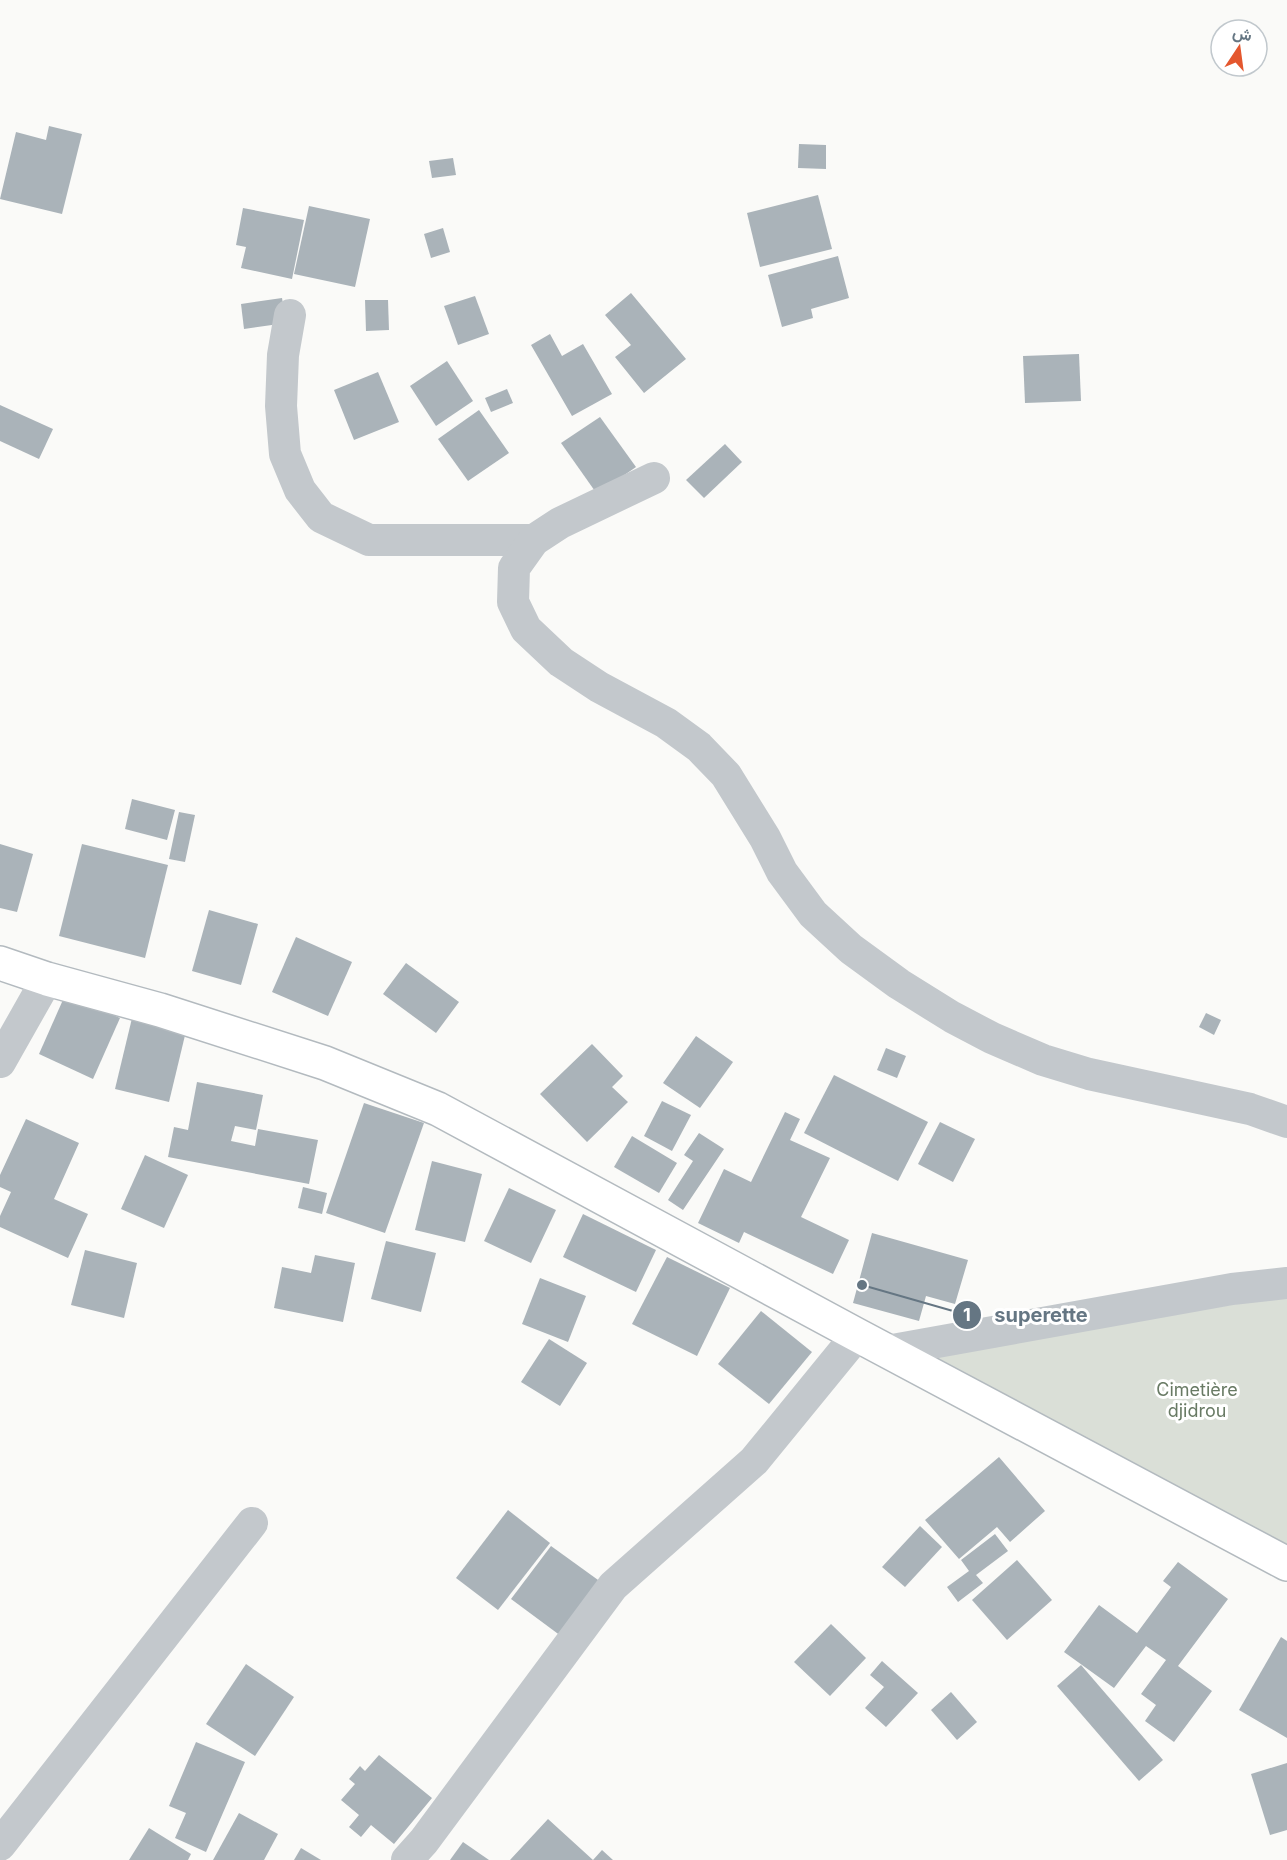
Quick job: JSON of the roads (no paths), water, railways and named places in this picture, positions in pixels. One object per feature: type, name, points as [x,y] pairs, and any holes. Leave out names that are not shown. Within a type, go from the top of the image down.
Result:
[{"type":"street","points":[[290,315],[283,355],[281,395],[285,454],[300,490],[321,517],[369,540],[534,540]]},
{"type":"street","points":[[654,478],[560,523],[534,540],[514,568],[513,602],[526,629],[561,662],[599,687],[666,723],[699,747],[731,783],[765,837],[782,872],[813,914],[851,949],[899,984],[952,1017],[992,1038],[1043,1060],[1089,1074],[1250,1109],[1287,1122]]},
{"type":"street","points":[[0,963],[47,979],[160,1010],[325,1063],[438,1109],[1287,1564]]},
{"type":"street","points":[[0,1062],[47,979]]},
{"type":"street","points":[[887,1351],[1232,1289],[1287,1282]]},
{"type":"street","points":[[407,1860],[424,1841],[613,1586],[754,1461],[857,1335]]},
{"type":"street","points":[[0,1845],[252,1523]]},
{"type":"place","name":"superette","points":[[862,1285]]},
{"type":"park label","name":"Cimetière djidrou","points":[[1197,1399]]}]
